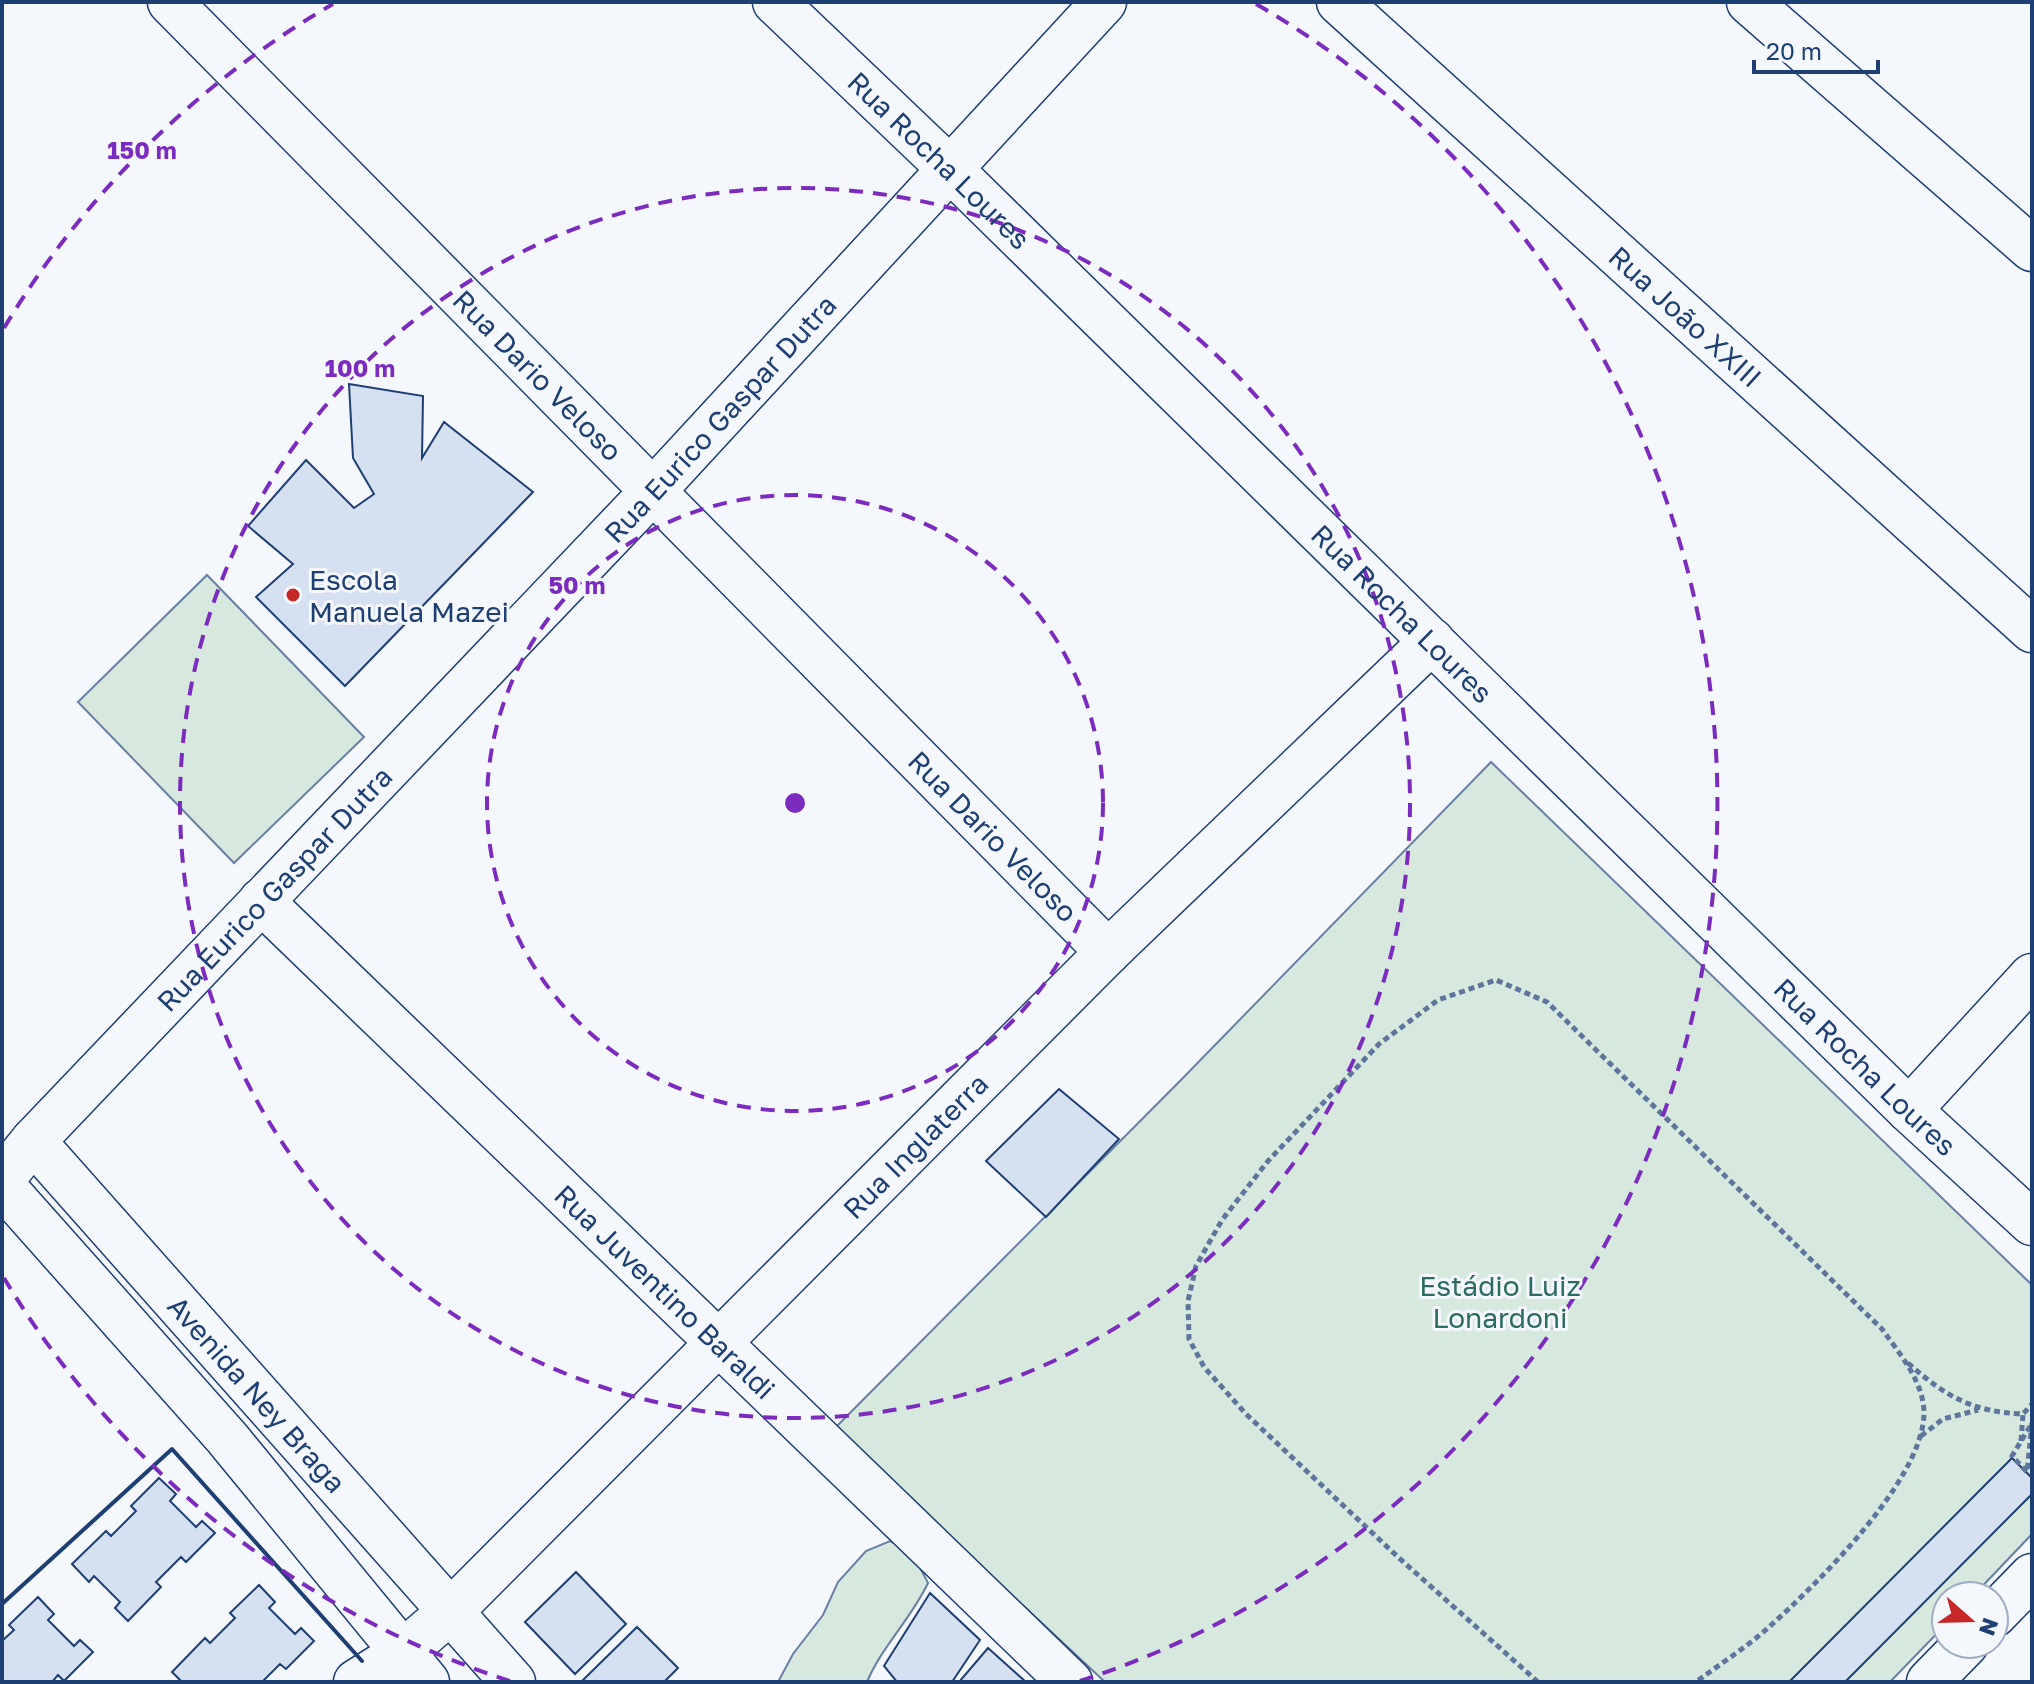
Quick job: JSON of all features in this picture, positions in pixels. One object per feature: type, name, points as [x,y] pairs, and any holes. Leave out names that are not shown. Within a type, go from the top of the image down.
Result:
[{"type":"street","name":"Rua Dario Veloso","points":[[170,2],[1108,952]]},
{"type":"street","name":"Rua Rocha Loures","points":[[775,2],[950,169],[1909,1110],[2032,1223]]},
{"type":"street","name":"Rua Eurico Gaspar Dutra","points":[[33,1141],[652,492],[1104,2]]},
{"type":"street","name":"Rua João XXIII","points":[[1339,2],[2032,630]]},
{"type":"street","points":[[1749,2],[2032,249]]},
{"type":"street","name":"Rua Inglaterra","points":[[356,1682],[414,1668],[451,1611],[1108,952],[1432,641]]},
{"type":"street","name":"Rua Juventino Baraldi","points":[[261,901],[1070,1682]]},
{"type":"street","points":[[1909,1110],[2032,976]]},
{"type":"street","points":[[2,1179],[33,1141]]},
{"type":"street","name":"Avenida Ney Braga","points":[[33,1141],[513,1682]]},
{"type":"street","name":"Avenida Ney Braga","points":[[2,1185],[227,1438],[414,1668]]},
{"type":"street","points":[[2010,1599],[2032,1576]]},
{"type":"street","points":[[1929,1682],[1950,1660]]},
{"type":"path","points":[[1538,1682],[1399,1558],[1246,1414],[1204,1367],[1189,1339],[1188,1301],[1196,1266],[1222,1220],[1268,1161],[1379,1044],[1438,1000],[1496,980],[1547,1002],[1882,1329],[1919,1388],[1924,1412],[1921,1436],[1897,1487],[1833,1564],[1768,1628],[1696,1682]]},
{"type":"path","points":[[1903,1358],[1934,1386],[1979,1410]]},
{"type":"path","points":[[2021,1442],[2023,1414],[2032,1404]]},
{"type":"path","points":[[1921,1436],[1943,1419],[1979,1410],[2023,1414],[2032,1423]]},
{"type":"path","points":[[2032,1423],[2027,1472],[2012,1456],[2032,1423]]},
{"type":"green space","points":[[207,575],[364,737],[234,863],[78,702]]},
{"type":"green space","name":"Estádio Luiz Lonardoni","points":[[1491,762],[2032,1285],[2032,1534],[1988,1580],[1930,1580],[1930,1641],[1890,1682],[1105,1682],[834,1429]]},
{"type":"green space","points":[[890,1541],[914,1558],[928,1583],[880,1656],[867,1682],[778,1682],[793,1654],[823,1615],[838,1582],[866,1551]]},
{"type":"building","points":[[349,384],[423,396],[422,458],[444,422],[533,492],[345,686],[256,597],[293,564],[248,526],[306,460],[354,508],[374,494],[353,458]]},
{"type":"building","points":[[1059,1089],[1119,1139],[1046,1217],[986,1161]]},
{"type":"building","points":[[2012,1458],[2032,1478],[2032,1494],[1946,1580],[1930,1580],[1930,1597],[1845,1682],[1789,1682]]},
{"type":"building","points":[[159,1478],[176,1494],[170,1501],[196,1527],[202,1521],[215,1533],[186,1562],[181,1557],[156,1582],[161,1587],[128,1621],[115,1608],[120,1602],[94,1576],[89,1582],[72,1564],[106,1531],[111,1536],[136,1511],[131,1506]]},
{"type":"building","points":[[576,1572],[626,1624],[575,1674],[525,1622]]},
{"type":"building","points":[[259,1585],[275,1602],[269,1608],[295,1634],[301,1628],[314,1641],[286,1669],[280,1664],[262,1682],[182,1682],[172,1672],[205,1638],[210,1643],[235,1618],[230,1613]]},
{"type":"building","points":[[930,1593],[980,1640],[952,1682],[897,1682],[884,1666]]},
{"type":"building","points":[[38,1597],[54,1614],[48,1620],[74,1646],[80,1640],[93,1652],[64,1681],[58,1675],[52,1682],[2,1682],[2,1641],[14,1630],[9,1625]]},
{"type":"building","points":[[637,1627],[678,1668],[664,1682],[581,1682]]},
{"type":"building","points":[[988,1648],[1026,1682],[959,1682]]},
{"type":"wall","points":[[2,1604],[172,1449],[362,1661]]},
{"type":"place","name":"Escola Manuela Mazei","points":[[293,595]]}]
